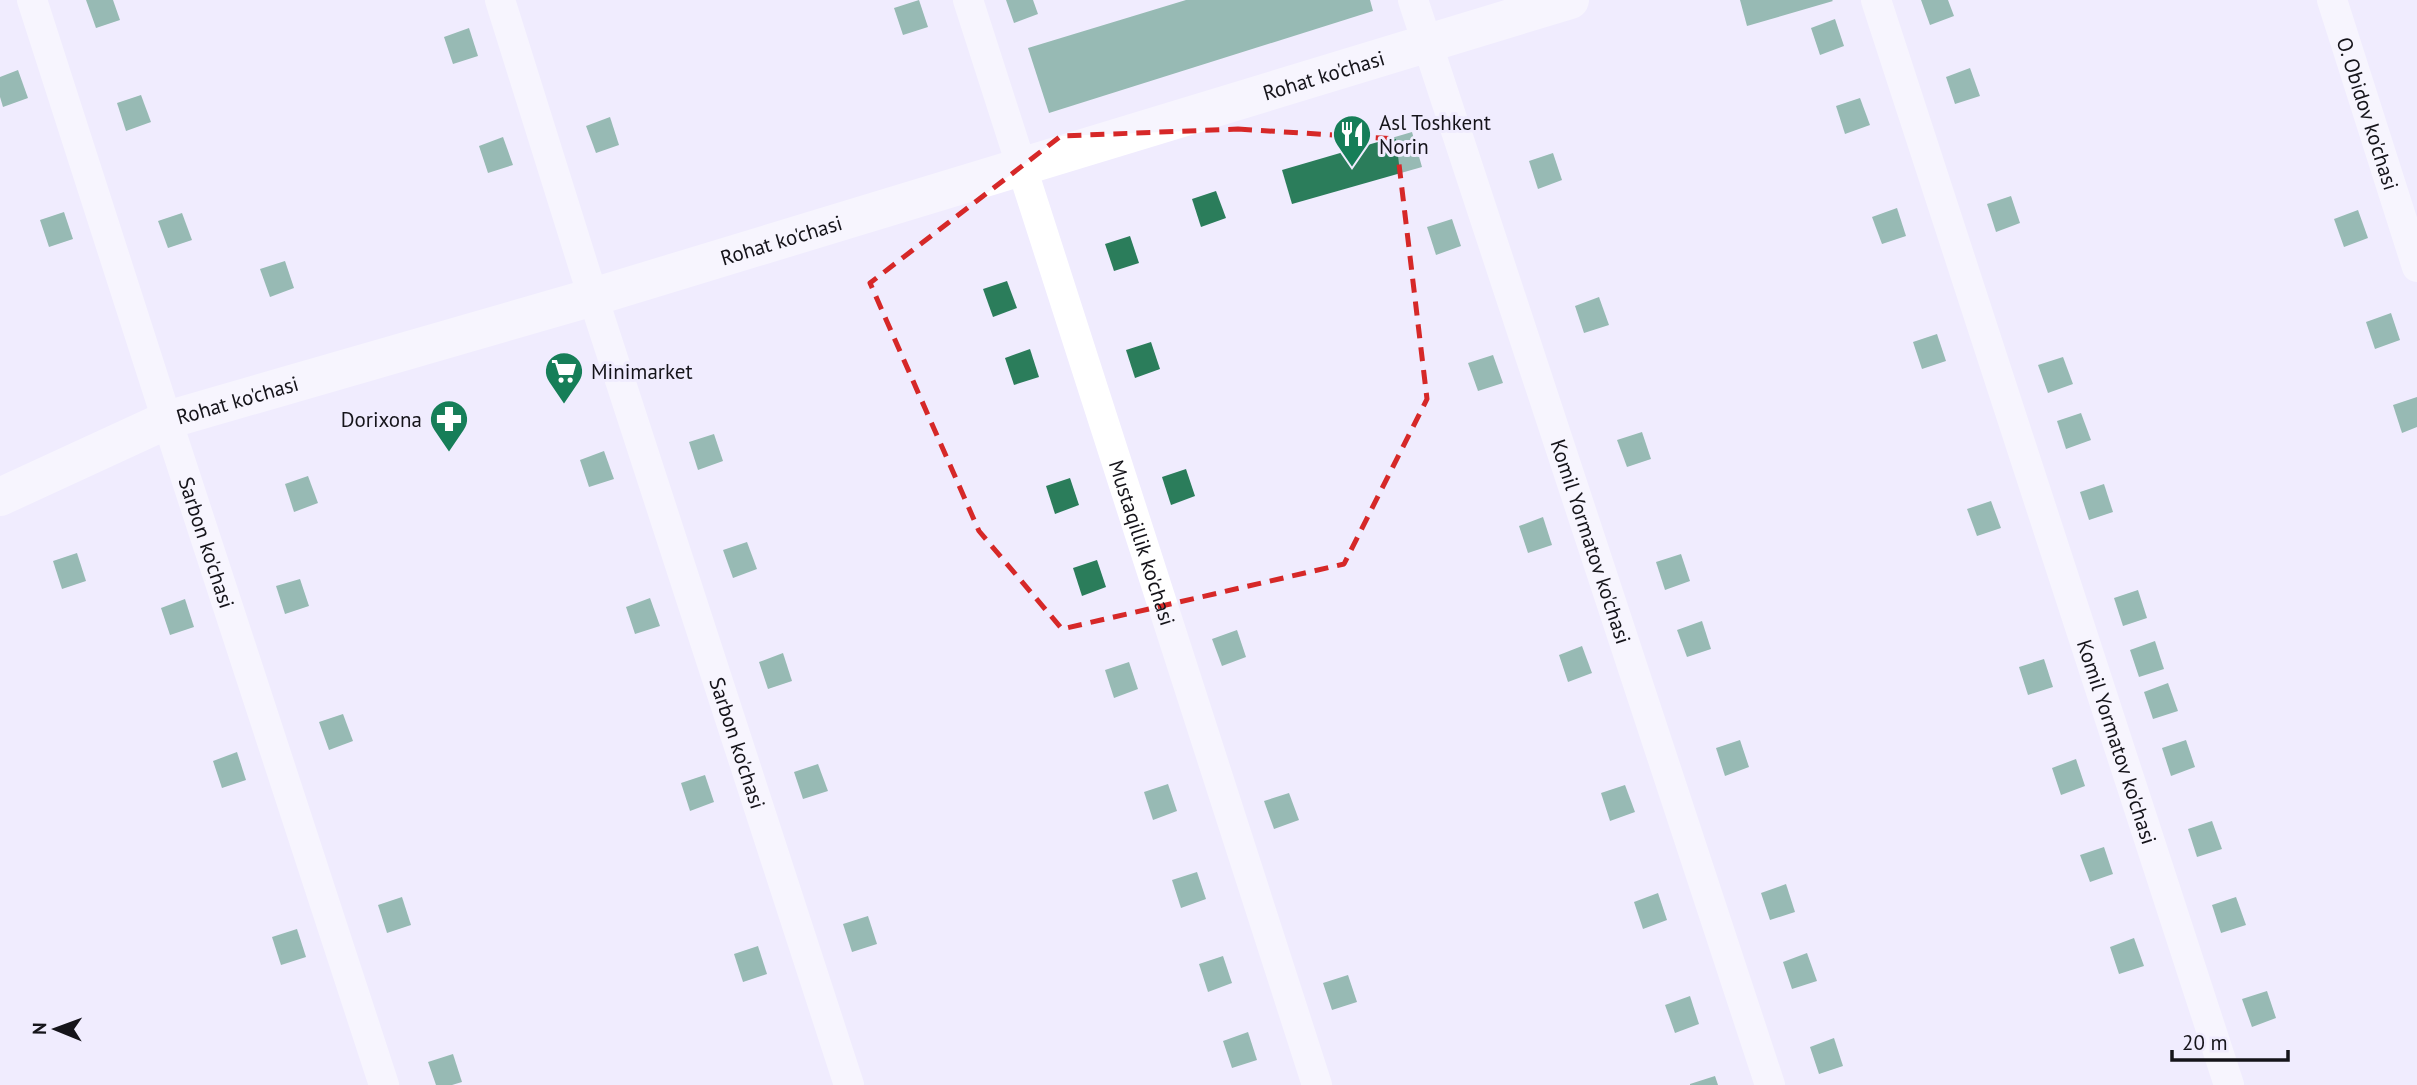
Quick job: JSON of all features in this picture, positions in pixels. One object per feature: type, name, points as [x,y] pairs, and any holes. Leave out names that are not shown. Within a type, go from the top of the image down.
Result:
[{"type":"street","name":"Sarbon ko'chasi","points":[[32,0],[384,1085]]},
{"type":"street","name":"Sarbon ko'chasi","points":[[500,0],[593,297],[849,1085]]},
{"type":"street","name":"Mustaqillik ko'chasi","points":[[968,0],[1317,1085]]},
{"type":"street","name":"Komil Yormatov ko'chasi","points":[[1413,0],[1770,1085]]},
{"type":"street","name":"Rohat ko'chasi","points":[[0,497],[167,420],[593,297],[1570,0]]},
{"type":"street","name":"Komil Yormatov ko'chasi","points":[[1876,0],[2230,1085]]},
{"type":"street","name":"O. Obidov ko'chasi","points":[[2332,0],[2417,267]]},
{"type":"highlighted area","points":[[1238,129],[1396,139],[1427,399],[1344,564],[1062,629],[979,531],[870,283],[1061,136]]},
{"type":"building","points":[[86,0],[113,0],[120,20],[96,28]]},
{"type":"building","points":[[919,0],[928,27],[903,35],[894,8]]},
{"type":"building","points":[[1006,0],[1033,0],[1038,14],[1014,23]]},
{"type":"building","points":[[1186,0],[1370,0],[1373,11],[1049,113],[1028,48]]},
{"type":"building","points":[[1740,0],[1832,0],[1833,1],[1747,26]]},
{"type":"building","points":[[1921,0],[1948,0],[1954,16],[1930,25]]},
{"type":"building","points":[[1835,19],[1844,46],[1820,55],[1811,28]]},
{"type":"building","points":[[469,28],[478,56],[453,64],[444,37]]},
{"type":"building","points":[[1970,68],[1980,96],[1955,104],[1946,77]]},
{"type":"building","points":[[18,70],[28,98],[3,107],[0,77]]},
{"type":"building","points":[[141,95],[151,122],[126,131],[117,103]]},
{"type":"building","points":[[1860,98],[1870,125],[1845,134],[1836,106]]},
{"type":"building","points":[[610,117],[619,145],[596,153],[586,126]]},
{"type":"building","name":"Asl Toshkent Norin","points":[[1412,132],[1422,167],[1292,204],[1282,170]]},
{"type":"building","points":[[503,137],[513,165],[488,173],[479,146]]},
{"type":"building","points":[[1553,153],[1562,180],[1538,189],[1529,161]]},
{"type":"building","points":[[1216,191],[1226,218],[1201,227],[1192,199]]},
{"type":"building","points":[[2011,196],[2020,223],[1996,232],[1987,204]]},
{"type":"building","points":[[1897,208],[1906,236],[1882,244],[1872,217]]},
{"type":"building","points":[[2358,210],[2368,238],[2344,247],[2334,219]]},
{"type":"building","points":[[64,212],[73,239],[49,247],[40,220]]},
{"type":"building","points":[[182,213],[192,240],[168,248],[158,221]]},
{"type":"building","points":[[1452,219],[1461,246],[1436,255],[1427,227]]},
{"type":"building","points":[[1130,236],[1139,263],[1114,271],[1105,244]]},
{"type":"building","points":[[285,261],[294,288],[270,297],[260,269]]},
{"type":"building","points":[[1007,281],[1017,308],[993,317],[983,289]]},
{"type":"building","points":[[1599,297],[1609,325],[1584,333],[1575,306]]},
{"type":"building","points":[[2391,313],[2400,340],[2375,349],[2366,322]]},
{"type":"building","points":[[1937,334],[1946,361],[1922,369],[1913,342]]},
{"type":"building","points":[[1151,342],[1160,369],[1135,378],[1126,350]]},
{"type":"building","points":[[1030,349],[1039,377],[1014,385],[1005,358]]},
{"type":"building","points":[[1493,355],[1503,383],[1478,391],[1468,363]]},
{"type":"building","points":[[2063,357],[2073,384],[2048,393],[2038,365]]},
{"type":"building","points":[[2417,397],[2417,427],[2402,433],[2393,405]]},
{"type":"building","points":[[2081,413],[2091,440],[2066,449],[2057,421]]},
{"type":"building","points":[[1642,432],[1651,459],[1627,467],[1617,440]]},
{"type":"building","points":[[714,434],[723,461],[698,470],[689,442]]},
{"type":"building","points":[[604,451],[614,479],[589,487],[580,460]]},
{"type":"building","points":[[1186,469],[1195,496],[1171,505],[1162,477]]},
{"type":"building","points":[[308,476],[318,503],[294,512],[285,484]]},
{"type":"building","points":[[1070,478],[1079,505],[1055,514],[1046,486]]},
{"type":"building","points":[[2104,484],[2113,512],[2089,520],[2080,492]]},
{"type":"building","points":[[1991,501],[2001,528],[1977,536],[1967,509]]},
{"type":"building","points":[[1543,517],[1552,545],[1528,553],[1519,526]]},
{"type":"building","points":[[747,542],[757,569],[733,578],[723,550]]},
{"type":"building","points":[[77,553],[86,581],[62,589],[53,561]]},
{"type":"building","points":[[1681,554],[1690,581],[1665,590],[1656,562]]},
{"type":"building","points":[[1097,560],[1106,587],[1082,596],[1073,568]]},
{"type":"building","points":[[300,579],[309,606],[285,614],[276,586]]},
{"type":"building","points":[[2138,590],[2147,618],[2123,626],[2114,598]]},
{"type":"building","points":[[650,598],[660,626],[635,634],[626,607]]},
{"type":"building","points":[[185,599],[194,627],[170,635],[161,608]]},
{"type":"building","points":[[1702,621],[1711,649],[1687,657],[1677,630]]},
{"type":"building","points":[[1237,630],[1246,657],[1222,666],[1212,639]]},
{"type":"building","points":[[2155,641],[2164,669],[2139,677],[2130,650]]},
{"type":"building","points":[[1582,646],[1592,673],[1568,682],[1559,655]]},
{"type":"building","points":[[783,653],[792,681],[768,689],[759,662]]},
{"type":"building","points":[[2044,659],[2053,687],[2028,695],[2019,667]]},
{"type":"building","points":[[1129,662],[1138,689],[1114,698],[1105,670]]},
{"type":"building","points":[[2168,683],[2178,711],[2153,719],[2144,692]]},
{"type":"building","points":[[343,714],[353,741],[329,750],[319,722]]},
{"type":"building","points":[[1740,740],[1749,767],[1725,776],[1716,748]]},
{"type":"building","points":[[2186,740],[2195,767],[2171,776],[2162,748]]},
{"type":"building","points":[[237,752],[246,780],[222,788],[213,761]]},
{"type":"building","points":[[2076,759],[2085,786],[2061,795],[2052,768]]},
{"type":"building","points":[[818,764],[828,791],[803,799],[794,772]]},
{"type":"building","points":[[705,775],[714,802],[690,811],[681,783]]},
{"type":"building","points":[[1168,784],[1177,811],[1153,820],[1144,792]]},
{"type":"building","points":[[1625,785],[1635,812],[1610,821],[1601,793]]},
{"type":"building","points":[[1289,793],[1299,820],[1274,829],[1264,801]]},
{"type":"building","points":[[2212,821],[2222,849],[2197,857],[2188,829]]},
{"type":"building","points":[[2104,847],[2113,874],[2090,882],[2080,855]]},
{"type":"building","points":[[1197,872],[1206,899],[1181,908],[1172,880]]},
{"type":"building","points":[[1786,884],[1795,912],[1770,920],[1761,893]]},
{"type":"building","points":[[1658,893],[1667,920],[1643,929],[1634,902]]},
{"type":"building","points":[[402,897],[411,925],[387,933],[378,905]]},
{"type":"building","points":[[2236,897],[2246,925],[2221,933],[2212,905]]},
{"type":"building","points":[[868,916],[877,944],[852,952],[843,924]]},
{"type":"building","points":[[297,929],[306,957],[281,965],[272,937]]},
{"type":"building","points":[[2134,938],[2144,966],[2119,974],[2110,947]]},
{"type":"building","points":[[758,946],[767,974],[743,982],[734,954]]},
{"type":"building","points":[[1807,953],[1817,981],[1792,989],[1783,962]]},
{"type":"building","points":[[1223,956],[1232,983],[1208,992],[1199,964]]},
{"type":"building","points":[[1348,975],[1357,1002],[1332,1010],[1323,983]]},
{"type":"building","points":[[2267,991],[2276,1018],[2252,1027],[2242,999]]},
{"type":"building","points":[[1690,996],[1699,1024],[1675,1033],[1665,1005]]},
{"type":"building","points":[[1248,1032],[1257,1060],[1232,1068],[1223,1041]]},
{"type":"building","points":[[1834,1038],[1843,1066],[1819,1074],[1810,1047]]},
{"type":"building","points":[[453,1054],[462,1082],[436,1085],[428,1062]]},
{"type":"building","points":[[1715,1076],[1718,1085],[1690,1085],[1690,1084]]},
{"type":"place","name":"Asl Toshkent Norin","points":[[1352,168]]},
{"type":"place","name":"Minimarket","points":[[564,405]]},
{"type":"place","name":"Dorixona","points":[[449,453]]}]
